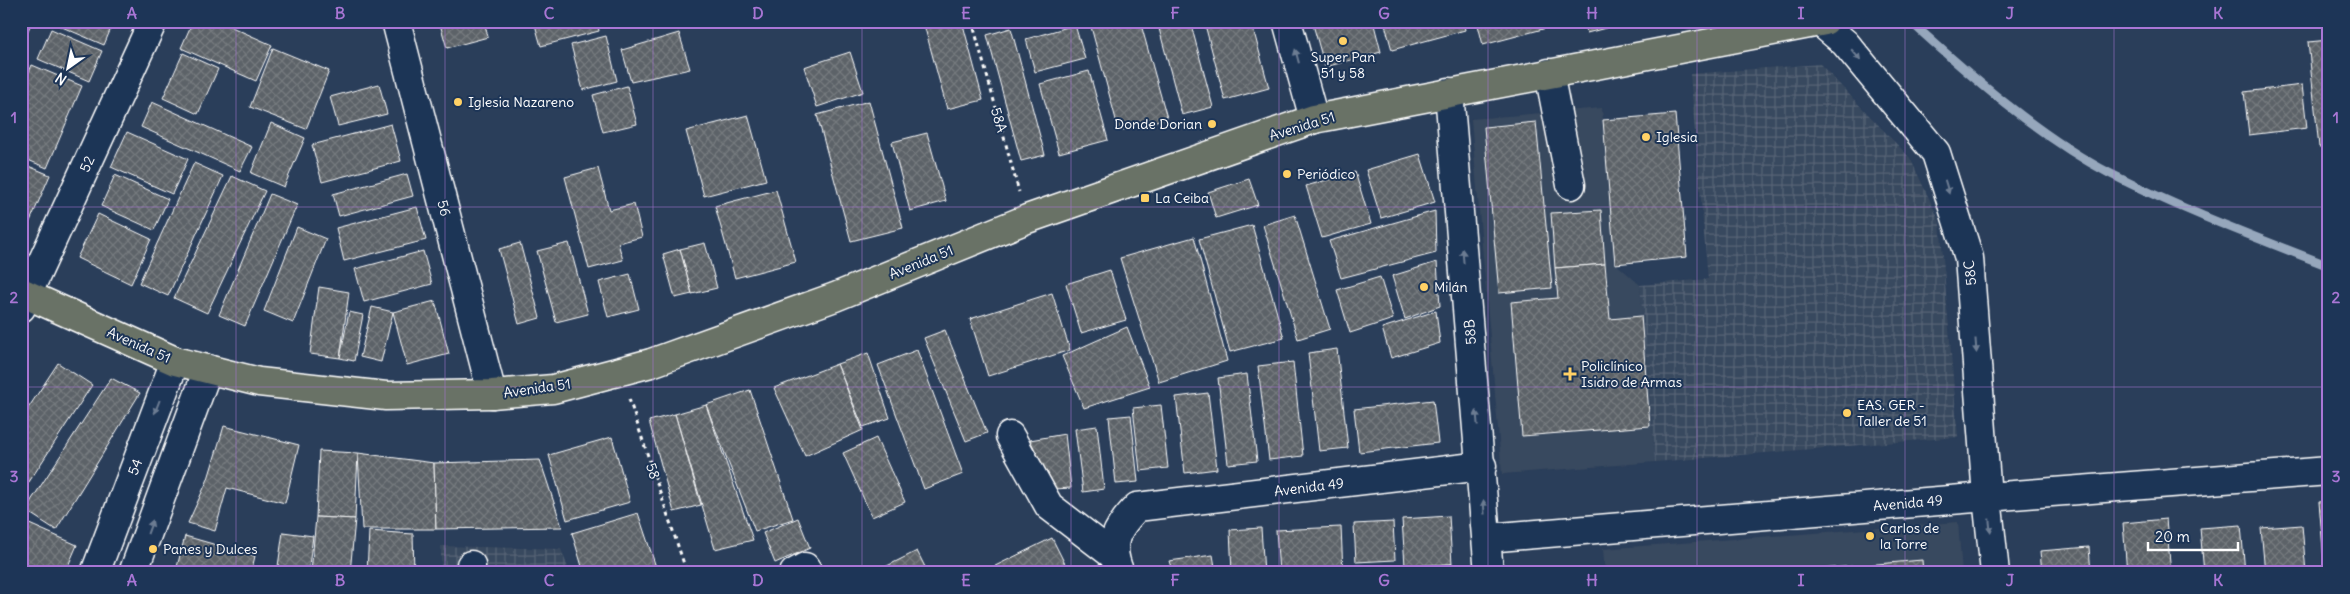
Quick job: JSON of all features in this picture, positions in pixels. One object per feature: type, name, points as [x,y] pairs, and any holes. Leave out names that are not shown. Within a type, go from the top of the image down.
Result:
[{"type":"main road","name":"Avenida 51","points":[[23,299],[174,361],[259,382],[386,396],[492,394],[553,389],[651,363],[835,296],[1027,219],[1314,119],[1823,22]]},
{"type":"street","name":"52","points":[[23,299],[153,21]]},
{"type":"street","name":"56","points":[[396,21],[492,394]]},
{"type":"street","points":[[1287,21],[1314,119]]},
{"type":"street","name":"58C","points":[[1823,22],[1845,43],[1936,153],[1969,258],[1987,496],[1995,573]]},
{"type":"street","points":[[1548,73],[1571,185]]},
{"type":"street","name":"58B","points":[[1449,92],[1482,466],[1489,573]]},
{"type":"street","name":"54","points":[[95,573],[174,361]]},
{"type":"street","points":[[133,573],[208,369]]},
{"type":"street","points":[[1010,436],[1049,506],[1116,564]]},
{"type":"street","name":"Avenida 49","points":[[1116,564],[1119,526],[1137,507],[1482,466]]},
{"type":"street","name":"Avenida 49","points":[[1487,538],[1987,496],[2329,471]]},
{"type":"street","points":[[794,573],[805,567],[809,573]]},
{"type":"path","name":"58A","points":[[972,21],[1027,219]]},
{"type":"path","name":"58","points":[[620,370],[687,573]]},
{"type":"shaded area","points":[[1820,64],[1910,158],[1940,222],[1958,437],[1655,462],[1640,285],[1708,279],[1690,74]]},
{"type":"shaded area","name":"Policlínico Isidro de Armas","points":[[1602,108],[1615,263],[1640,285],[1655,462],[1502,474],[1471,119]]},
{"type":"shaded area","name":"Carlos de la Torre","points":[[1958,522],[1962,573],[1605,573],[1603,549]]},
{"type":"shaded area","points":[[441,546],[561,549],[570,573],[441,573]]},
{"type":"building","points":[[21,21],[32,21],[21,47]]},
{"type":"building","points":[[48,21],[114,21],[104,45]]},
{"type":"building","points":[[193,21],[218,21],[272,45],[256,81],[181,48]]},
{"type":"building","points":[[439,21],[484,21],[488,37],[447,48]]},
{"type":"building","points":[[534,21],[597,21],[599,31],[541,46]]},
{"type":"building","points":[[923,21],[962,21],[983,100],[947,109]]},
{"type":"building","points":[[1024,21],[1043,21],[1025,26]]},
{"type":"building","points":[[1098,21],[1140,21],[1167,118],[1119,131],[1090,23]]},
{"type":"building","points":[[1157,21],[1190,21],[1213,107],[1182,115]]},
{"type":"building","points":[[1204,21],[1251,21],[1269,88],[1225,100]]},
{"type":"building","points":[[1312,21],[1373,21],[1381,52],[1325,67]]},
{"type":"building","points":[[1384,21],[1463,21],[1465,30],[1392,50]]},
{"type":"building","points":[[1477,21],[1557,21],[1558,25],[1483,45]]},
{"type":"building","points":[[1584,21],[1632,21],[1587,33]]},
{"type":"building","points":[[1075,25],[1085,59],[1035,72],[1026,39]]},
{"type":"building","points":[[1011,28],[1045,155],[1021,161],[987,35]]},
{"type":"building","points":[[51,29],[102,51],[89,81],[38,59]]},
{"type":"building","points":[[679,33],[690,69],[631,82],[622,50]]},
{"type":"building","points":[[606,36],[617,81],[583,90],[571,45]]},
{"type":"building","points":[[2329,40],[2329,146],[2319,147],[2308,42]]},
{"type":"building","points":[[273,48],[329,71],[306,129],[250,107]]},
{"type":"building","points":[[850,52],[863,92],[817,107],[804,67]]},
{"type":"building","points":[[183,53],[218,69],[198,114],[163,98]]},
{"type":"building","points":[[32,65],[82,86],[47,168],[21,157],[21,90]]},
{"type":"building","points":[[1089,71],[1108,140],[1059,153],[1040,84]]},
{"type":"building","points":[[379,84],[387,114],[338,126],[330,97]]},
{"type":"building","points":[[2302,85],[2307,128],[2249,135],[2244,92]]},
{"type":"building","points":[[627,86],[637,124],[603,132],[593,95]]},
{"type":"building","points":[[869,101],[903,228],[851,241],[817,115]]},
{"type":"building","points":[[152,102],[252,147],[240,171],[141,127]]},
{"type":"building","points":[[1675,114],[1687,257],[1615,264],[1603,120]]},
{"type":"building","points":[[748,115],[766,180],[704,196],[686,131]]},
{"type":"building","points":[[1536,122],[1552,288],[1499,293],[1484,127]]},
{"type":"building","points":[[271,123],[305,138],[284,187],[251,173]]},
{"type":"building","points":[[391,124],[401,161],[322,182],[312,145]]},
{"type":"building","points":[[127,132],[188,159],[172,194],[111,167]]},
{"type":"building","points":[[927,133],[946,201],[910,211],[892,142]]},
{"type":"building","points":[[1420,154],[1435,202],[1381,218],[1366,170]]},
{"type":"building","points":[[21,163],[50,175],[28,226],[21,223]]},
{"type":"building","points":[[194,163],[223,176],[168,296],[139,283]]},
{"type":"building","points":[[598,168],[609,210],[634,204],[642,237],[618,243],[623,260],[589,269],[565,177]]},
{"type":"building","points":[[1355,172],[1371,224],[1322,238],[1306,186]]},
{"type":"building","points":[[407,174],[413,196],[339,216],[333,194]]},
{"type":"building","points":[[115,175],[168,199],[154,230],[101,206]]},
{"type":"building","points":[[232,176],[265,191],[207,313],[174,298]]},
{"type":"building","points":[[1249,179],[1258,205],[1216,218],[1208,192]]},
{"type":"building","points":[[776,190],[796,262],[735,278],[715,206]]},
{"type":"building","points":[[270,194],[297,205],[245,326],[219,315]]},
{"type":"building","points":[[417,207],[426,240],[344,261],[336,228]]},
{"type":"building","points":[[1601,210],[1605,264],[1555,268],[1551,213]]},
{"type":"building","points":[[1435,211],[1436,253],[1341,278],[1329,241]]},
{"type":"building","points":[[98,214],[151,239],[131,284],[77,258]]},
{"type":"building","points":[[1295,215],[1330,329],[1298,339],[1263,225]]},
{"type":"building","points":[[1252,225],[1284,338],[1230,352],[1199,239]]},
{"type":"building","points":[[297,227],[326,239],[293,323],[264,311]]},
{"type":"building","points":[[1194,237],[1227,361],[1159,382],[1120,258]]},
{"type":"building","points":[[520,243],[540,318],[519,324],[499,249]]},
{"type":"building","points":[[569,243],[588,314],[556,322],[537,251]]},
{"type":"building","points":[[705,243],[717,288],[692,294],[680,249]]},
{"type":"building","points":[[680,249],[692,294],[675,298],[663,254]]},
{"type":"building","points":[[423,251],[432,284],[364,302],[355,269]]},
{"type":"building","points":[[1437,262],[1440,306],[1405,319],[1392,276]]},
{"type":"building","points":[[1605,264],[1610,319],[1641,316],[1650,426],[1522,436],[1511,302],[1558,298],[1555,268]]},
{"type":"building","points":[[1110,270],[1126,320],[1081,333],[1066,284]]},
{"type":"building","points":[[630,274],[639,309],[608,317],[599,282]]},
{"type":"building","points":[[1380,277],[1393,319],[1350,333],[1337,290]]},
{"type":"building","points":[[319,287],[349,292],[340,358],[310,354]]},
{"type":"building","points":[[1052,293],[1070,350],[988,376],[970,319]]},
{"type":"building","points":[[435,301],[449,354],[407,365],[393,312]]},
{"type":"building","points":[[372,307],[393,312],[381,362],[360,357]]},
{"type":"building","points":[[1436,311],[1440,343],[1391,358],[1382,328]]},
{"type":"building","points":[[349,312],[363,315],[354,361],[340,358]]},
{"type":"building","points":[[1127,327],[1150,387],[1084,408],[1062,356]]},
{"type":"building","points":[[945,330],[987,433],[966,441],[924,338]]},
{"type":"building","points":[[1337,349],[1348,448],[1319,451],[1308,353]]},
{"type":"building","points":[[917,350],[963,474],[924,489],[878,365]]},
{"type":"building","points":[[868,353],[890,418],[863,427],[837,364]]},
{"type":"building","points":[[1293,362],[1303,456],[1269,460],[1258,366]]},
{"type":"building","points":[[58,363],[92,385],[27,485],[21,481],[21,419]]},
{"type":"building","points":[[837,364],[863,430],[805,456],[774,388]]},
{"type":"building","points":[[1247,374],[1257,461],[1228,464],[1218,378]]},
{"type":"building","points":[[111,378],[140,393],[56,530],[25,510]]},
{"type":"building","points":[[750,390],[793,519],[755,531],[706,405]]},
{"type":"building","points":[[1208,393],[1217,469],[1185,473],[1176,397]]},
{"type":"building","points":[[1433,400],[1438,443],[1359,452],[1354,409]]},
{"type":"building","points":[[706,405],[753,540],[715,549],[675,414]]},
{"type":"building","points":[[1161,405],[1168,468],[1140,471],[1133,408]]},
{"type":"building","points":[[675,414],[701,505],[674,512],[649,421]]},
{"type":"building","points":[[1131,415],[1138,482],[1116,484],[1109,417]]},
{"type":"building","points":[[224,426],[299,445],[285,503],[227,488],[215,531],[188,523],[208,479]]},
{"type":"building","points":[[1097,426],[1104,489],[1083,492],[1075,429]]},
{"type":"building","points":[[1065,434],[1071,488],[1054,489],[1030,440]]},
{"type":"building","points":[[612,437],[630,502],[567,520],[549,455]]},
{"type":"building","points":[[876,438],[905,502],[872,517],[843,453]]},
{"type":"building","points":[[319,451],[358,453],[355,519],[316,517]]},
{"type":"building","points":[[358,453],[434,463],[436,529],[362,529]]},
{"type":"building","points":[[540,460],[562,527],[436,529],[434,463]]},
{"type":"building","points":[[2329,501],[2329,573],[2325,573],[2319,502]]},
{"type":"building","points":[[638,513],[658,573],[584,573],[572,533]]},
{"type":"building","points":[[1449,516],[1452,564],[1405,566],[1402,519]]},
{"type":"building","points":[[316,517],[355,519],[350,573],[311,573]]},
{"type":"building","points":[[798,518],[810,548],[775,563],[763,533]]},
{"type":"building","points":[[2166,519],[2171,573],[2127,573],[2123,523]]},
{"type":"building","points":[[1393,522],[1395,560],[1356,562],[1354,524]]},
{"type":"building","points":[[27,523],[77,545],[65,573],[21,573],[21,537]]},
{"type":"building","points":[[2241,525],[2245,573],[2204,573],[2200,528]]},
{"type":"building","points":[[2302,525],[2306,573],[2265,573],[2261,528]]},
{"type":"building","points":[[1341,527],[1343,573],[1279,573],[1276,530]]},
{"type":"building","points":[[1261,528],[1264,573],[1232,573],[1230,530]]},
{"type":"building","points":[[369,531],[413,534],[414,573],[367,573]]},
{"type":"building","points":[[283,532],[313,536],[308,573],[277,573]]},
{"type":"building","points":[[185,536],[255,556],[251,573],[197,573],[177,567]]},
{"type":"building","points":[[1052,538],[1066,566],[1052,573],[981,573]]},
{"type":"building","points":[[2089,547],[2091,573],[2042,573],[2040,551]]},
{"type":"building","points":[[917,551],[928,573],[873,573]]},
{"type":"building","points":[[1213,555],[1216,573],[1173,573],[1169,561]]},
{"type":"building","points":[[1922,560],[1923,573],[1776,573]]},
{"type":"building","points":[[1452,564],[1452,573],[1375,573],[1375,568]]},
{"type":"waterway","points":[[1910,21],[2005,103],[2083,158],[2163,199],[2329,266]]},
{"type":"place","name":"Super Pan 51 y 58","points":[[1343,41]]},
{"type":"place","name":"Iglesia Nazareno","points":[[458,102]]},
{"type":"place","name":"Donde Dorian","points":[[1212,124]]},
{"type":"place","name":"Iglesia","points":[[1646,137]]},
{"type":"place","name":"Periódico","points":[[1287,174]]},
{"type":"place","name":"La Ceiba","points":[[1145,198]]},
{"type":"place","name":"Milán","points":[[1424,287]]},
{"type":"place","name":"Policlínico Isidro de Armas","points":[[1570,374]]},
{"type":"place","name":"EAS. GER - Taller de 51","points":[[1847,413]]},
{"type":"place","name":"Carlos de la Torre","points":[[1870,536]]},
{"type":"place","name":"Panes y Dulces","points":[[153,549]]}]
